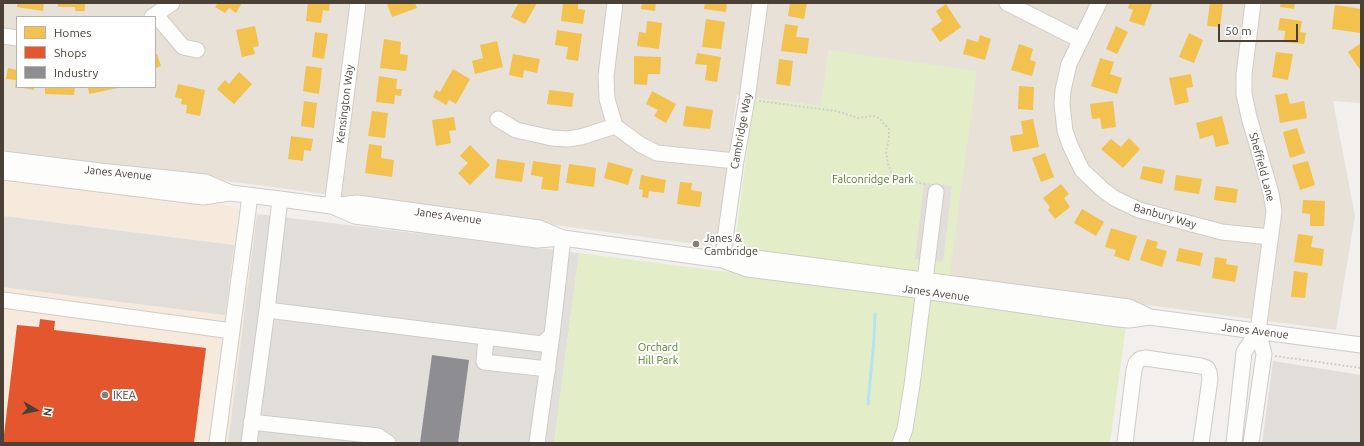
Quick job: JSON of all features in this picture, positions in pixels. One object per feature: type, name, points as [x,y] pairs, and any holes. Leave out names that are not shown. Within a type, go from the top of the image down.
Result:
[{"type":"street","points":[[154,16],[172,3]]},
{"type":"street","name":"Kensington Way","points":[[332,206],[358,3]]},
{"type":"street","points":[[615,3],[606,76],[607,99],[615,126],[641,146],[657,153],[736,162]]},
{"type":"street","name":"Cambridge Way","points":[[722,260],[760,3]]},
{"type":"street","points":[[1007,3],[1080,40]]},
{"type":"street","name":"Banbury Way","points":[[1099,3],[1080,40],[1065,77],[1062,104],[1065,131],[1082,170],[1114,198],[1139,210],[1222,232],[1270,237]]},
{"type":"street","name":"Sheffield Lane","points":[[1253,3],[1244,74],[1244,94],[1274,211],[1258,331]]},
{"type":"street","points":[[156,18],[183,47],[196,50]]},
{"type":"street","points":[[3,36],[16,38]]},
{"type":"street","points":[[498,119],[516,130],[552,138],[580,137],[615,126]]},
{"type":"street","name":"Janes Avenue","points":[[3,159],[205,182],[231,193],[280,200],[332,206],[357,203],[539,228],[563,238],[722,260],[747,269],[1129,307],[1150,317],[1361,345]]},
{"type":"street","name":"Janes Avenue","points":[[3,172],[203,198],[231,193]]},
{"type":"street","points":[[900,443],[905,429],[912,386],[924,286],[930,188]]},
{"type":"street","points":[[217,443],[250,196]]},
{"type":"street","points":[[249,443],[280,200]]},
{"type":"street","points":[[537,443],[548,369],[563,238]]},
{"type":"street","points":[[3,300],[232,331]]},
{"type":"street","points":[[267,310],[542,344],[552,335]]},
{"type":"street","points":[[1251,443],[1264,354],[1258,331]]},
{"type":"street","points":[[1234,443],[1244,352],[1258,331]]},
{"type":"street","points":[[486,338],[484,362],[548,369]]},
{"type":"street","points":[[1125,443],[1134,370],[1136,363],[1140,359],[1145,358],[1207,368],[1210,379],[1201,443]]},
{"type":"street","points":[[251,422],[378,436],[388,443]]},
{"type":"path","points":[[747,99],[836,111],[858,118],[873,116],[879,118],[888,129],[889,139],[886,151],[891,172],[901,179],[930,188]]},
{"type":"path","points":[[1264,354],[1361,368]]},
{"type":"shaded area","points":[[3,3],[1361,3],[1361,103],[1333,101],[1355,216],[1336,330],[949,279],[829,50],[821,106],[737,95],[719,235],[715,242],[710,246],[265,186],[3,153]]},
{"type":"shaded area","points":[[3,177],[225,205],[257,214],[228,443],[3,443]]},
{"type":"shaded area","points":[[924,183],[952,186],[943,262],[915,259]]},
{"type":"shaded area","points":[[257,214],[579,253],[554,443],[228,443]]},
{"type":"shaded area","points":[[3,216],[234,245],[225,315],[3,287]]},
{"type":"shaded area","points":[[1273,361],[1361,375],[1361,443],[1262,443]]},
{"type":"green space","name":"Falconridge Park","points":[[829,50],[977,71],[949,279],[740,251],[737,247],[735,242],[754,97],[821,106]]},
{"type":"green space","name":"Orchard Hill Park","points":[[579,253],[940,299],[1126,326],[1110,443],[554,443]]},
{"type":"building: Homes","points":[[17,3],[44,3],[43,11],[17,7]]},
{"type":"building: Homes","points":[[58,3],[85,3],[85,11],[75,11],[75,7],[58,7]]},
{"type":"building: Homes","points":[[218,3],[242,3],[236,13],[229,8],[225,13],[215,7]]},
{"type":"building: Homes","points":[[308,3],[330,3],[329,11],[323,10],[321,23],[306,21]]},
{"type":"building: Homes","points":[[415,3],[417,8],[392,17],[387,4]]},
{"type":"building: Homes","points":[[515,3],[537,3],[525,24],[511,17],[518,4]]},
{"type":"building: Homes","points":[[563,3],[578,3],[578,9],[585,10],[583,24],[561,21]]},
{"type":"building: Homes","points":[[642,3],[656,3],[655,11],[641,9]]},
{"type":"building: Homes","points":[[705,3],[727,3],[726,12],[704,9]]},
{"type":"building: Homes","points":[[790,3],[807,3],[804,19],[788,16]]},
{"type":"building: Homes","points":[[1130,3],[1152,4],[1144,26],[1129,21],[1133,10],[1128,8]]},
{"type":"building: Homes","points":[[1210,3],[1223,3],[1220,27],[1207,26]]},
{"type":"building: Homes","points":[[1281,3],[1295,3],[1294,9],[1280,7]]},
{"type":"building: Homes","points":[[946,4],[961,27],[940,42],[931,29],[942,21],[936,11]]},
{"type":"building: Homes","points":[[1335,5],[1361,9],[1361,33],[1332,29]]},
{"type":"building: Homes","points":[[1280,18],[1302,21],[1300,32],[1306,33],[1304,44],[1284,42],[1285,31],[1278,30]]},
{"type":"building: Homes","points":[[706,19],[725,22],[721,49],[702,47]]},
{"type":"building: Homes","points":[[647,21],[662,23],[659,49],[637,46],[639,32],[646,33]]},
{"type":"building: Homes","points":[[785,24],[798,26],[796,37],[809,38],[807,54],[781,51]]},
{"type":"building: Homes","points":[[255,26],[259,46],[253,47],[255,54],[242,57],[236,30]]},
{"type":"building: Homes","points":[[1116,26],[1128,32],[1117,54],[1106,49]]},
{"type":"building: Homes","points":[[557,30],[582,34],[578,61],[566,59],[568,47],[555,45]]},
{"type":"building: Homes","points":[[315,32],[328,34],[324,59],[312,57]]},
{"type":"building: Homes","points":[[1189,33],[1203,40],[1194,63],[1179,57]]},
{"type":"building: Homes","points":[[980,35],[991,39],[985,60],[963,54],[967,39],[978,42]]},
{"type":"building: Homes","points":[[384,39],[401,42],[400,54],[408,55],[406,71],[380,68]]},
{"type":"building: Homes","points":[[497,41],[503,67],[475,74],[472,61],[483,58],[480,45]]},
{"type":"building: Homes","points":[[1361,43],[1361,71],[1348,52]]},
{"type":"building: Homes","points":[[1019,44],[1033,49],[1030,60],[1036,62],[1032,76],[1011,70]]},
{"type":"building: Homes","points":[[1276,52],[1293,54],[1288,80],[1272,77]]},
{"type":"building: Homes","points":[[697,53],[721,57],[717,82],[705,80],[707,65],[695,64]]},
{"type":"building: Homes","points":[[156,54],[161,66],[156,68]]},
{"type":"building: Homes","points":[[513,54],[540,59],[537,73],[524,70],[523,78],[509,75]]},
{"type":"building: Homes","points":[[634,56],[661,57],[660,74],[648,74],[647,85],[634,84]]},
{"type":"building: Homes","points":[[1100,58],[1114,62],[1110,74],[1122,78],[1117,94],[1091,86]]},
{"type":"building: Homes","points":[[779,59],[793,61],[790,86],[776,84]]},
{"type":"building: Homes","points":[[306,66],[322,68],[319,94],[303,91]]},
{"type":"building: Homes","points":[[8,68],[16,70],[16,80],[6,79]]},
{"type":"building: Homes","points":[[453,69],[470,79],[456,104],[449,100],[446,105],[433,97],[436,90],[440,92]]},
{"type":"building: Homes","points":[[239,72],[252,84],[234,104],[217,89],[225,80],[229,84]]},
{"type":"building: Homes","points":[[1191,74],[1193,87],[1186,88],[1189,102],[1175,105],[1169,78]]},
{"type":"building: Homes","points":[[379,76],[397,79],[396,89],[402,89],[401,96],[395,95],[394,104],[376,102]]},
{"type":"building: Homes","points":[[178,84],[205,90],[200,116],[186,113],[187,105],[181,104],[182,99],[175,97]]},
{"type":"building: Homes","points":[[1019,86],[1034,87],[1033,110],[1018,109]]},
{"type":"building: Homes","points":[[23,88],[34,88],[34,90]]},
{"type":"building: Homes","points":[[45,88],[75,88],[74,95],[45,94]]},
{"type":"building: Homes","points":[[88,88],[118,88],[89,94]]},
{"type":"building: Homes","points":[[549,90],[574,93],[572,107],[547,104]]},
{"type":"building: Homes","points":[[652,91],[676,104],[666,123],[654,116],[658,110],[646,104]]},
{"type":"building: Homes","points":[[1287,93],[1290,104],[1304,101],[1307,118],[1280,123],[1275,95]]},
{"type":"building: Homes","points":[[304,101],[317,103],[314,128],[301,126]]},
{"type":"building: Homes","points":[[1113,101],[1116,127],[1102,129],[1100,118],[1092,119],[1090,104]]},
{"type":"building: Homes","points":[[686,106],[713,110],[710,129],[683,126]]},
{"type":"building: Homes","points":[[372,111],[388,113],[385,138],[368,136]]},
{"type":"building: Homes","points":[[1222,116],[1229,144],[1216,147],[1213,135],[1200,139],[1196,123]]},
{"type":"building: Homes","points":[[454,117],[456,130],[449,131],[451,143],[436,146],[432,120]]},
{"type":"building: Homes","points":[[1033,119],[1039,147],[1013,152],[1010,136],[1023,134],[1021,121]]},
{"type":"building: Homes","points":[[1297,128],[1305,153],[1290,158],[1283,132]]},
{"type":"building: Homes","points":[[291,136],[313,139],[311,151],[304,150],[303,161],[288,159]]},
{"type":"building: Homes","points":[[1129,138],[1140,149],[1123,168],[1101,149],[1111,139],[1121,147]]},
{"type":"building: Homes","points":[[369,144],[382,146],[381,158],[394,160],[392,177],[365,173]]},
{"type":"building: Homes","points":[[470,145],[490,165],[470,185],[458,173],[468,163],[460,156]]},
{"type":"building: Homes","points":[[1045,153],[1054,177],[1041,182],[1032,158]]},
{"type":"building: Homes","points":[[497,159],[525,163],[522,182],[495,178]]},
{"type":"building: Homes","points":[[533,161],[561,165],[558,191],[541,189],[543,177],[531,175]]},
{"type":"building: Homes","points":[[1308,161],[1315,185],[1300,190],[1292,165]]},
{"type":"building: Homes","points":[[608,162],[633,169],[628,185],[604,178]]},
{"type":"building: Homes","points":[[569,164],[596,168],[594,187],[566,183]]},
{"type":"building: Homes","points":[[1143,166],[1165,170],[1162,184],[1140,179]]},
{"type":"building: Homes","points":[[641,175],[666,180],[664,193],[649,191],[648,198],[642,197],[643,190],[639,189]]},
{"type":"building: Homes","points":[[1176,175],[1202,179],[1199,194],[1174,190]]},
{"type":"building: Homes","points":[[680,182],[692,183],[691,190],[702,192],[700,207],[677,204]]},
{"type":"building: Homes","points":[[1061,184],[1069,194],[1064,198],[1070,207],[1055,219],[1048,210],[1050,207],[1043,198]]},
{"type":"building: Homes","points":[[1216,186],[1238,189],[1236,203],[1214,200]]},
{"type":"building: Homes","points":[[1303,200],[1325,201],[1324,226],[1310,226],[1310,214],[1302,213]]},
{"type":"building: Homes","points":[[1082,209],[1104,222],[1096,236],[1074,223]]},
{"type":"building: Homes","points":[[1111,228],[1137,236],[1129,261],[1114,256],[1116,250],[1105,247]]},
{"type":"building: Homes","points":[[1298,234],[1313,236],[1311,247],[1324,249],[1322,266],[1294,262]]},
{"type":"building: Homes","points":[[1147,239],[1158,242],[1156,248],[1167,251],[1162,267],[1140,260]]},
{"type":"building: Homes","points":[[1179,248],[1203,253],[1200,266],[1176,261]]},
{"type":"building: Homes","points":[[1215,257],[1227,259],[1226,264],[1238,266],[1235,282],[1212,278]]},
{"type":"building: Homes","points":[[1294,271],[1308,273],[1305,298],[1291,297]]},
{"type":"building: Shops","name":"IKEA","points":[[40,319],[55,321],[54,330],[206,348],[194,443],[3,443],[17,325],[39,327]]},
{"type":"building: Industry","points":[[432,355],[469,360],[458,443],[420,443]]},
{"type":"waterway","points":[[868,404],[875,314]]},
{"type":"place","name":"Janes & Cambridge","points":[[696,244]]},
{"type":"place","name":"IKEA","points":[[105,395]]}]
